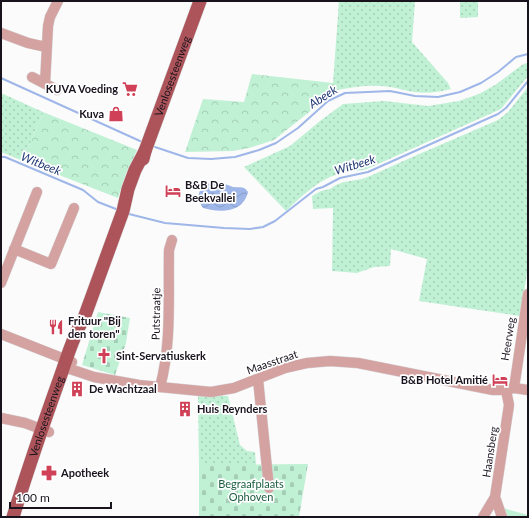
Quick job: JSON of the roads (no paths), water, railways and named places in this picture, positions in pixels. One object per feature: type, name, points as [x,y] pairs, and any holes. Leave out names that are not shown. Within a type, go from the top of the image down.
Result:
[{"type":"main road","name":"Venlosesteenweg","points":[[19,517],[45,431],[68,366],[80,325],[84,318],[123,211],[134,190],[145,151],[200,1]]},
{"type":"main road","name":"Venlosesteenweg","points":[[13,517],[26,472],[45,431]]},
{"type":"street","points":[[45,84],[46,47],[50,17],[58,1]]},
{"type":"street","points":[[1,33],[28,43],[46,47]]},
{"type":"street","points":[[32,77],[57,90]]},
{"type":"street","points":[[1,283],[37,192]]},
{"type":"street","points":[[14,249],[51,264],[74,208]]},
{"type":"street","name":"Putstraatje","points":[[160,387],[163,376],[168,330],[169,250],[172,240]]},
{"type":"street","name":"Heerweg","points":[[510,389],[528,294]]},
{"type":"street","name":"Maasstraat","points":[[1,334],[68,366],[75,376],[94,377],[132,384],[160,387],[211,392],[234,388],[285,368],[307,363],[330,361],[358,363],[493,390],[528,390]]},
{"type":"street","points":[[258,379],[269,488]]},
{"type":"street","name":"Haansberg","points":[[502,517],[495,498],[510,389]]},
{"type":"street","points":[[1,418],[24,423],[45,431]]},
{"type":"street","points":[[483,517],[495,498]]},
{"type":"water","points":[[216,181],[233,187],[245,188],[248,192],[245,199],[236,208],[230,210],[216,211],[203,208],[199,198],[200,190],[210,182]]},
{"type":"waterway","name":"Abeek","points":[[155,147],[188,158],[211,159],[235,157],[276,143],[298,128],[328,101],[345,93],[390,91],[415,96],[438,97],[460,92],[481,83],[498,72],[516,57],[528,54]]},
{"type":"waterway","name":"Abeek","points":[[1,78],[140,141]]},
{"type":"waterway","name":"Witbeek","points":[[129,214],[165,223],[224,228],[250,229],[263,227],[275,221],[316,189],[340,178],[368,172],[498,114],[506,108],[528,81]]},
{"type":"waterway","name":"Witbeek","points":[[1,157],[5,157],[83,190],[98,202],[116,209]]},
{"type":"place","name":"KUVA Voeding","points":[[130,89]]},
{"type":"place","name":"Kuva","points":[[116,114]]},
{"type":"place","name":"B&B De Beekvallei","points":[[173,191]]},
{"type":"place","name":"Frituur \"Bij den toren\"","points":[[56,327]]},
{"type":"place","name":"Sint-Servatiuskerk","points":[[104,356]]},
{"type":"place","name":"B&B Hotel Amitié","points":[[500,380]]},
{"type":"place","name":"De Wachtzaal","points":[[77,389]]},
{"type":"place","name":"Huis Reynders","points":[[185,409]]},
{"type":"place","name":"Apotheek","points":[[49,473]]},
{"type":"park label","name":"Begraafplaats Ophoven","points":[[251,490]]}]
